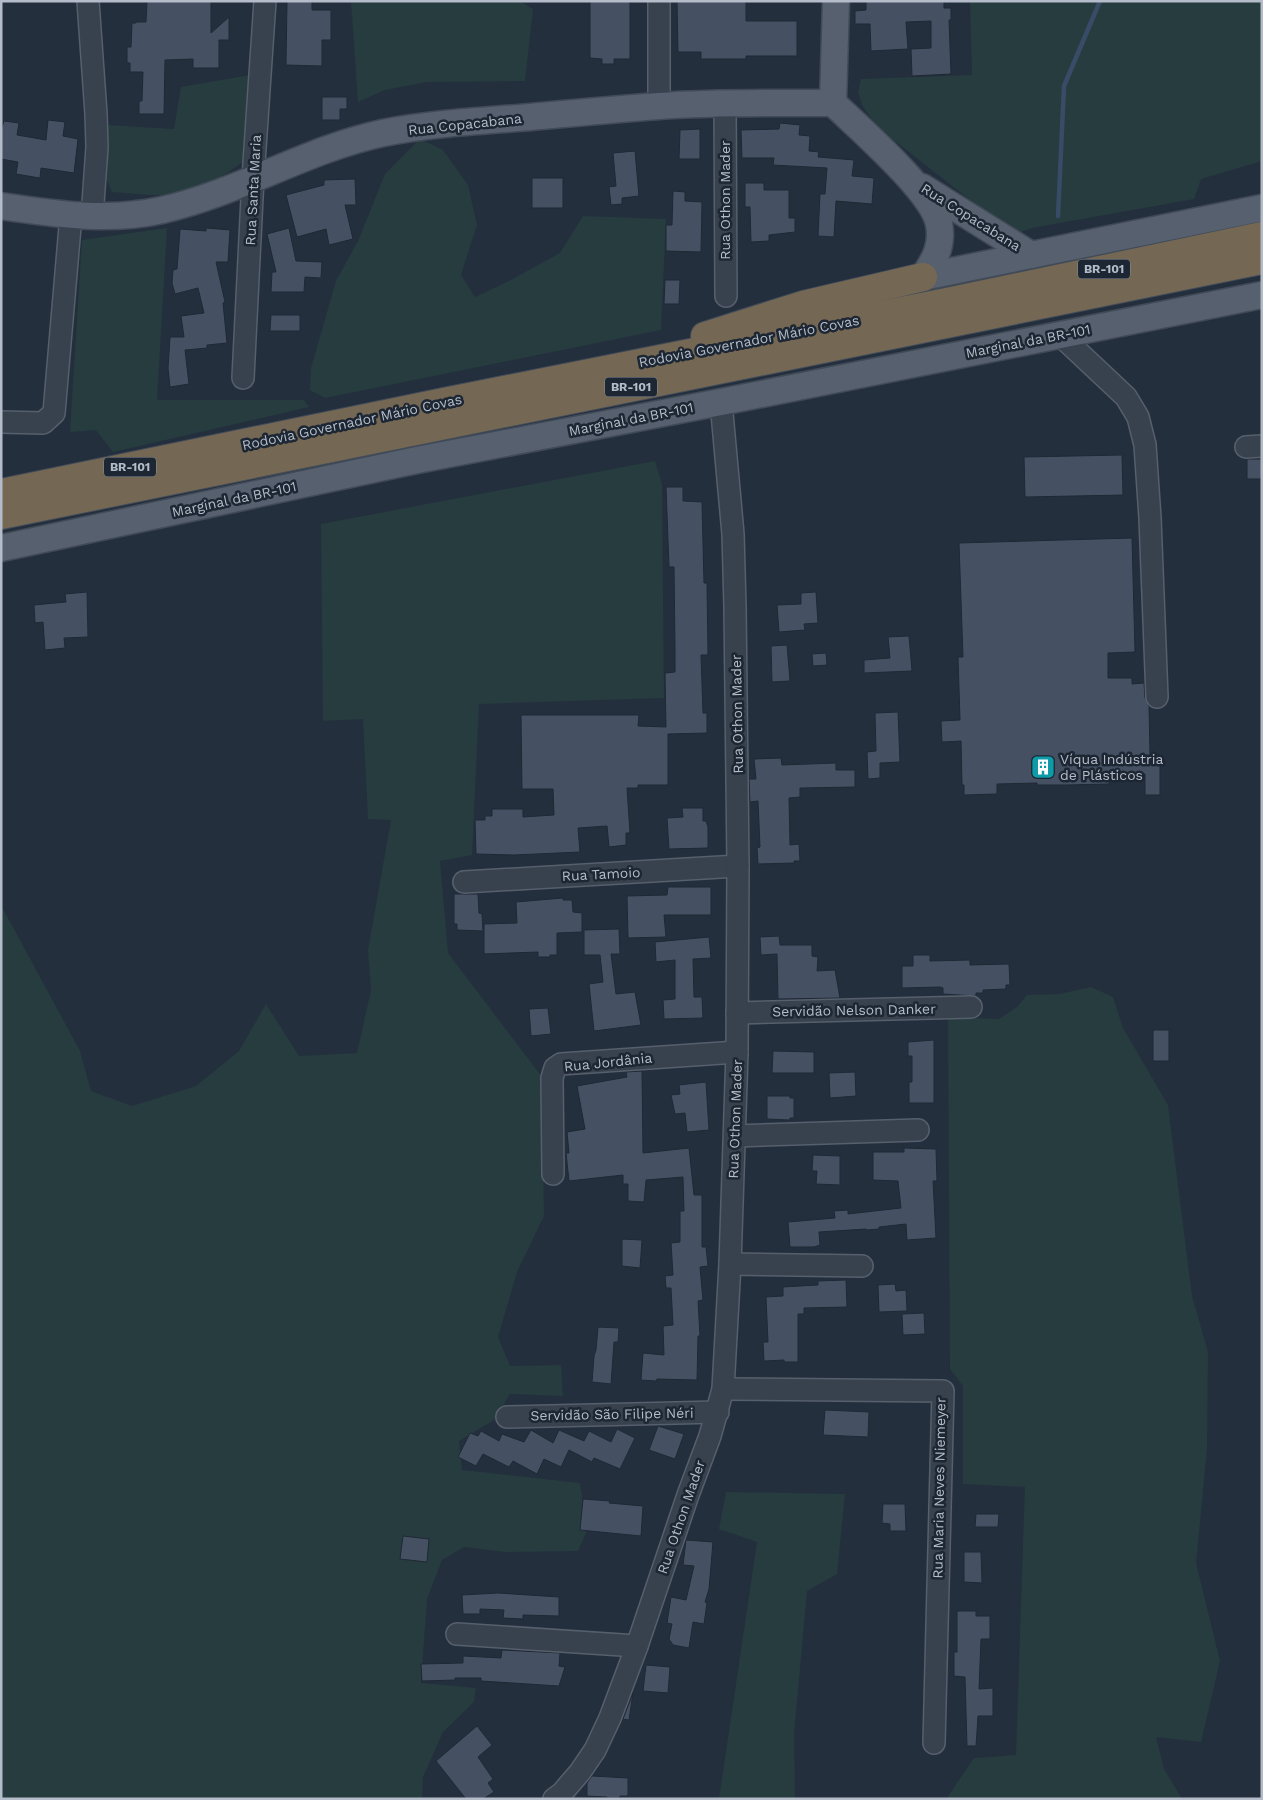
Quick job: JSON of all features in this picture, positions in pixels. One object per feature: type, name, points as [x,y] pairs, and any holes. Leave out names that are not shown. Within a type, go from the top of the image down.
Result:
[{"type":"highway","name":"Rodovia Governador Mário Covas","points":[[1,493],[947,302],[1262,236]]},
{"type":"highway","name":"Rodovia Governador Mário Covas","points":[[1,515],[1262,260]]},
{"type":"highway","points":[[605,370],[802,305],[923,277]]},
{"type":"main road","points":[[833,103],[836,1]]},
{"type":"main road","name":"Rua Copacabana","points":[[1,206],[82,216],[130,215],[160,211],[189,203],[350,143],[380,134],[430,126],[659,106],[833,103],[911,180],[934,209],[939,224],[940,240],[936,259],[923,277]]},
{"type":"main road","name":"Rua Copacabana","points":[[911,180],[1031,255]]},
{"type":"main road","points":[[923,277],[1262,208]]},
{"type":"main road","name":"Marginal da BR-101","points":[[1,548],[434,456],[721,402],[1262,295]]},
{"type":"street","points":[[1,422],[43,423],[54,413],[82,216],[97,147],[88,1]]},
{"type":"street","name":"Rua Santa Maria","points":[[243,378],[253,178],[265,1]]},
{"type":"street","points":[[659,106],[660,1]]},
{"type":"street","name":"Rua Othon Mader","points":[[725,104],[726,296]]},
{"type":"street","points":[[1060,335],[1126,398],[1138,417],[1145,445],[1151,528],[1158,697]]},
{"type":"street","name":"Rua Othon Mader","points":[[554,1799],[580,1772],[595,1750],[610,1718],[718,1412],[723,1389],[730,1264],[737,1052],[738,866],[733,534],[721,402]]},
{"type":"street","name":"Rua Tamoio","points":[[464,882],[738,866]]},
{"type":"street","name":"Servidão Nelson Danker","points":[[737,1013],[971,1007]]},
{"type":"street","name":"Rua Jordânia","points":[[553,1174],[552,1078],[555,1068],[562,1064],[737,1052]]},
{"type":"street","points":[[734,1136],[918,1130]]},
{"type":"street","points":[[730,1264],[862,1266]]},
{"type":"street","name":"Rua Maria Neves Niemeyer","points":[[723,1389],[943,1390],[934,1742]]},
{"type":"street","name":"Servidão São Filipe Néri","points":[[507,1416],[718,1412]]},
{"type":"street","points":[[457,1634],[637,1646]]},
{"type":"green space","points":[[351,1],[520,1],[533,9],[525,81],[427,82],[385,90],[358,102]]},
{"type":"green space","points":[[970,1],[1262,1],[1262,161],[1201,179],[1194,199],[1032,228],[1021,232],[979,207],[891,138],[874,122],[862,105],[858,92],[861,79],[972,75]]},
{"type":"green space","points":[[250,75],[245,160],[229,172],[210,182],[181,192],[156,195],[112,192],[107,180],[108,125],[174,129],[181,87]]},
{"type":"green space","points":[[420,139],[443,150],[468,185],[477,225],[461,275],[475,297],[560,253],[583,216],[666,219],[661,330],[325,398],[310,390],[311,368],[336,281],[358,241],[385,174]]},
{"type":"green space","points":[[167,228],[157,400],[304,400],[309,407],[113,452],[96,430],[70,432],[82,240]]},
{"type":"green space","points":[[655,461],[662,484],[664,698],[479,704],[472,855],[440,861],[448,953],[542,1077],[544,1216],[517,1272],[498,1337],[510,1366],[561,1365],[563,1396],[510,1394],[494,1420],[459,1441],[462,1470],[580,1483],[587,1531],[578,1551],[505,1552],[464,1547],[442,1560],[427,1599],[421,1683],[476,1688],[474,1702],[443,1732],[423,1777],[422,1799],[1,1799],[1,905],[80,1051],[91,1091],[132,1106],[196,1086],[239,1051],[266,1004],[299,1056],[357,1053],[371,990],[368,950],[391,820],[368,819],[363,719],[323,721],[321,524]]},
{"type":"green space","points":[[1091,987],[1113,997],[1123,1028],[1168,1105],[1192,1296],[1208,1352],[1207,1449],[1196,1563],[1220,1661],[1201,1742],[1156,1737],[1164,1769],[1182,1799],[946,1799],[974,1758],[1016,1755],[1025,1487],[963,1484],[963,1386],[950,1369],[948,1017],[999,1019],[1017,1007],[1027,995],[1059,994]]},
{"type":"green space","points":[[726,1492],[845,1494],[837,1574],[807,1591],[794,1734],[795,1799],[719,1799],[757,1542],[719,1529]]},
{"type":"building","points":[[147,1],[211,1],[211,33],[229,17],[229,40],[219,40],[219,68],[193,68],[193,59],[165,60],[164,114],[139,114],[139,101],[142,101],[143,72],[130,72],[130,63],[127,63],[127,47],[131,47],[132,23],[146,22]]},
{"type":"building","points":[[287,1],[312,1],[312,10],[331,10],[331,40],[322,40],[322,66],[286,65]]},
{"type":"building","points":[[590,1],[630,1],[630,59],[614,59],[614,64],[602,64],[602,59],[590,58]]},
{"type":"building","points":[[677,1],[746,1],[746,21],[797,21],[797,56],[746,56],[746,59],[701,59],[701,52],[678,52]]},
{"type":"building","points":[[866,1],[944,1],[944,8],[951,8],[951,20],[949,20],[951,74],[912,76],[911,49],[931,48],[931,21],[906,22],[908,49],[871,51],[870,24],[855,24],[855,11],[866,10]]},
{"type":"building","points":[[322,97],[347,97],[347,109],[340,109],[340,120],[322,120]]},
{"type":"building","points":[[48,120],[65,122],[63,136],[78,139],[74,173],[41,168],[40,178],[16,174],[18,162],[1,159],[1,129],[4,121],[19,123],[17,135],[46,140]]},
{"type":"building","points":[[780,123],[800,125],[799,135],[810,136],[809,151],[819,152],[818,157],[854,160],[852,176],[874,178],[872,204],[836,201],[834,237],[818,236],[820,194],[825,194],[827,168],[773,165],[774,158],[742,158],[741,130],[779,129]]},
{"type":"building","points":[[700,129],[700,159],[679,159],[680,130]]},
{"type":"building","points":[[635,151],[639,196],[622,198],[622,204],[611,205],[609,187],[616,186],[613,153]]},
{"type":"building","points":[[532,178],[563,178],[563,208],[532,208]]},
{"type":"building","points":[[355,179],[356,205],[345,205],[353,239],[329,245],[326,229],[297,237],[286,195],[324,185],[324,180]]},
{"type":"building","points":[[745,183],[764,183],[764,190],[789,190],[789,218],[795,218],[795,232],[769,235],[769,241],[751,242],[750,207],[745,207]]},
{"type":"building","points":[[673,191],[685,192],[685,201],[702,202],[701,252],[666,251],[666,225],[672,225]]},
{"type":"building","points":[[206,228],[230,230],[228,262],[216,262],[225,302],[223,303],[227,343],[207,345],[207,348],[185,350],[189,384],[170,387],[168,368],[170,337],[184,337],[181,316],[204,313],[198,288],[175,294],[172,283],[173,270],[177,269],[180,229],[206,231]]},
{"type":"building","points":[[289,228],[296,261],[322,262],[321,278],[305,277],[304,292],[271,292],[272,272],[276,272],[267,234]]},
{"type":"building","points":[[665,280],[680,280],[679,304],[664,304]]},
{"type":"building","points":[[271,315],[300,315],[300,331],[270,331]]},
{"type":"building","points":[[1122,455],[1123,495],[1025,497],[1024,457]]},
{"type":"building","points":[[1247,459],[1262,459],[1262,479],[1247,479]]},
{"type":"building","points":[[666,487],[683,487],[683,501],[702,502],[704,583],[707,583],[708,655],[701,655],[703,713],[707,713],[707,733],[668,734],[668,785],[638,785],[638,788],[627,788],[630,833],[626,833],[626,845],[609,847],[607,826],[578,828],[580,852],[514,855],[476,854],[475,820],[485,820],[485,816],[492,816],[492,809],[523,809],[523,817],[554,815],[553,789],[522,789],[521,715],[639,715],[638,726],[666,727],[665,673],[675,672],[675,647],[674,567],[669,567]]},
{"type":"building","name":"Víqua Indústria de Plásticos","points":[[1132,538],[1135,652],[1108,653],[1108,678],[1132,678],[1132,684],[1144,683],[1145,698],[1149,706],[1150,755],[1160,755],[1160,795],[1145,795],[1145,774],[1109,775],[1109,784],[997,784],[997,794],[964,795],[961,741],[942,742],[941,721],[960,720],[958,657],[963,657],[959,543]]},
{"type":"building","points":[[87,592],[88,637],[64,638],[65,648],[45,650],[43,622],[35,623],[34,605],[66,602],[65,594]]},
{"type":"building","points":[[816,592],[818,623],[804,624],[805,630],[779,632],[777,605],[801,604],[801,593]]},
{"type":"building","points":[[909,636],[912,671],[864,673],[864,660],[890,658],[888,637]]},
{"type":"building","points":[[787,645],[790,681],[772,682],[771,646]]},
{"type":"building","points":[[826,653],[827,665],[813,666],[812,654]]},
{"type":"building","points":[[898,712],[900,762],[880,763],[880,778],[868,779],[867,752],[876,751],[875,713]]},
{"type":"building","points":[[781,758],[782,765],[836,763],[836,770],[855,770],[855,787],[800,788],[800,797],[789,798],[790,845],[799,844],[800,861],[794,861],[794,863],[758,864],[757,848],[760,847],[758,801],[750,802],[749,779],[756,779],[754,759]]},
{"type":"building","points":[[682,808],[703,808],[703,821],[706,821],[708,827],[708,848],[669,849],[667,818],[683,817]]},
{"type":"building","points":[[668,887],[711,887],[711,915],[664,915],[666,937],[628,938],[627,896],[667,895]]},
{"type":"building","points":[[454,894],[478,894],[479,913],[482,914],[483,931],[457,930],[457,924],[454,924]]},
{"type":"building","points":[[563,898],[563,900],[572,900],[573,912],[582,913],[582,932],[557,933],[557,955],[538,957],[538,952],[484,954],[484,924],[517,923],[516,902]]},
{"type":"building","points":[[619,929],[620,954],[611,954],[616,994],[635,992],[641,1025],[594,1031],[589,984],[603,982],[600,955],[584,955],[584,930]]},
{"type":"building","points":[[779,936],[780,945],[812,945],[812,956],[818,957],[817,971],[835,970],[840,998],[778,999],[777,954],[761,955],[760,937]]},
{"type":"building","points":[[709,937],[711,958],[693,959],[694,997],[702,997],[703,1018],[664,1019],[663,1000],[675,999],[675,960],[656,962],[655,942]]},
{"type":"building","points":[[913,955],[930,955],[930,961],[970,960],[970,965],[1009,964],[1010,985],[1006,985],[1006,989],[983,990],[983,993],[976,993],[976,996],[943,994],[943,988],[940,987],[902,988],[902,966],[913,966]]},
{"type":"building","points":[[548,1008],[551,1034],[531,1036],[529,1009]]},
{"type":"building","points":[[1153,1030],[1169,1030],[1169,1061],[1153,1061]]},
{"type":"building","points":[[934,1040],[934,1103],[909,1103],[909,1082],[912,1082],[912,1056],[908,1056],[908,1042]]},
{"type":"building","points":[[773,1051],[814,1052],[814,1073],[772,1073]]},
{"type":"building","points":[[642,1071],[643,1153],[689,1148],[694,1195],[702,1195],[702,1247],[706,1247],[708,1266],[700,1267],[703,1300],[698,1301],[700,1336],[698,1336],[697,1380],[641,1380],[643,1353],[664,1355],[663,1326],[673,1325],[671,1288],[666,1288],[665,1276],[673,1275],[671,1243],[680,1242],[680,1211],[684,1211],[683,1177],[646,1180],[644,1202],[628,1201],[628,1184],[623,1184],[623,1175],[569,1181],[566,1153],[569,1153],[567,1132],[585,1129],[577,1086],[627,1077],[626,1072]]},
{"type":"building","points":[[855,1072],[856,1096],[830,1098],[829,1073]]},
{"type":"building","points":[[706,1082],[709,1130],[687,1132],[685,1113],[675,1114],[671,1095],[680,1094],[679,1085]]},
{"type":"building","points":[[767,1096],[790,1096],[790,1098],[794,1098],[794,1118],[790,1118],[790,1120],[767,1119]]},
{"type":"building","points":[[904,1148],[936,1149],[937,1181],[933,1181],[936,1238],[907,1240],[906,1224],[879,1227],[879,1229],[819,1232],[820,1245],[814,1247],[790,1247],[788,1222],[835,1218],[834,1211],[848,1210],[848,1214],[901,1208],[898,1181],[873,1180],[873,1152],[904,1152]]},
{"type":"building","points":[[813,1155],[840,1156],[840,1185],[816,1184],[817,1171],[812,1171]]},
{"type":"building","points":[[622,1239],[642,1240],[640,1268],[622,1266]]},
{"type":"building","points":[[846,1280],[847,1307],[804,1308],[804,1314],[798,1314],[798,1362],[784,1362],[784,1360],[764,1361],[763,1342],[768,1342],[766,1297],[783,1296],[783,1287],[818,1285],[818,1281]]},
{"type":"building","points":[[895,1284],[896,1291],[906,1290],[907,1311],[879,1312],[878,1285]]},
{"type":"building","points":[[924,1313],[925,1334],[903,1335],[902,1314]]},
{"type":"building","points":[[598,1327],[619,1328],[618,1342],[614,1342],[611,1384],[592,1382]]},
{"type":"building","points":[[825,1410],[869,1412],[868,1437],[823,1435]]},
{"type":"building","points":[[658,1426],[684,1434],[675,1459],[649,1450]]},
{"type":"building","points":[[617,1429],[635,1438],[620,1469],[594,1458],[592,1462],[569,1450],[561,1467],[544,1459],[537,1474],[513,1461],[509,1467],[483,1454],[476,1466],[458,1457],[470,1433],[478,1436],[481,1431],[499,1441],[502,1434],[524,1442],[531,1430],[553,1443],[559,1430],[584,1441],[589,1431],[611,1442]]},
{"type":"building","points":[[583,1499],[643,1506],[641,1536],[580,1530]]},
{"type":"building","points":[[883,1504],[905,1504],[906,1531],[890,1531],[890,1524],[882,1523]]},
{"type":"building","points":[[976,1514],[999,1514],[998,1527],[975,1527]]},
{"type":"building","points":[[403,1536],[429,1539],[427,1562],[400,1559]]},
{"type":"building","points":[[686,1540],[713,1542],[704,1624],[693,1622],[689,1648],[673,1645],[669,1639],[672,1624],[667,1623],[671,1597],[686,1600],[694,1566],[683,1565]]},
{"type":"building","points":[[964,1552],[981,1552],[982,1583],[964,1582]]},
{"type":"building","points":[[498,1593],[559,1597],[559,1616],[523,1615],[523,1619],[503,1618],[504,1610],[480,1609],[480,1614],[463,1614],[462,1595]]},
{"type":"building","points":[[957,1611],[976,1611],[976,1616],[990,1616],[990,1639],[981,1639],[979,1689],[993,1688],[993,1716],[978,1716],[976,1746],[967,1746],[965,1677],[954,1676],[954,1652],[957,1652]]},
{"type":"building","points":[[502,1650],[560,1653],[559,1666],[565,1667],[559,1686],[481,1681],[481,1678],[422,1681],[421,1664],[463,1663],[463,1656],[501,1658]]},
{"type":"building","points":[[646,1665],[670,1667],[668,1693],[643,1691]]},
{"type":"building","points":[[633,1693],[629,1720],[623,1719]]},
{"type":"building","points":[[477,1726],[492,1745],[478,1757],[493,1779],[488,1783],[494,1792],[483,1799],[466,1799],[436,1761]]},
{"type":"building","points":[[592,1776],[628,1778],[628,1796],[607,1798],[587,1796],[587,1783]]},
{"type":"waterway","points":[[1058,216],[1064,86],[1100,1]]},
{"type":"place","name":"Víqua Indústria de Plásticos","points":[[1043,767]]}]
